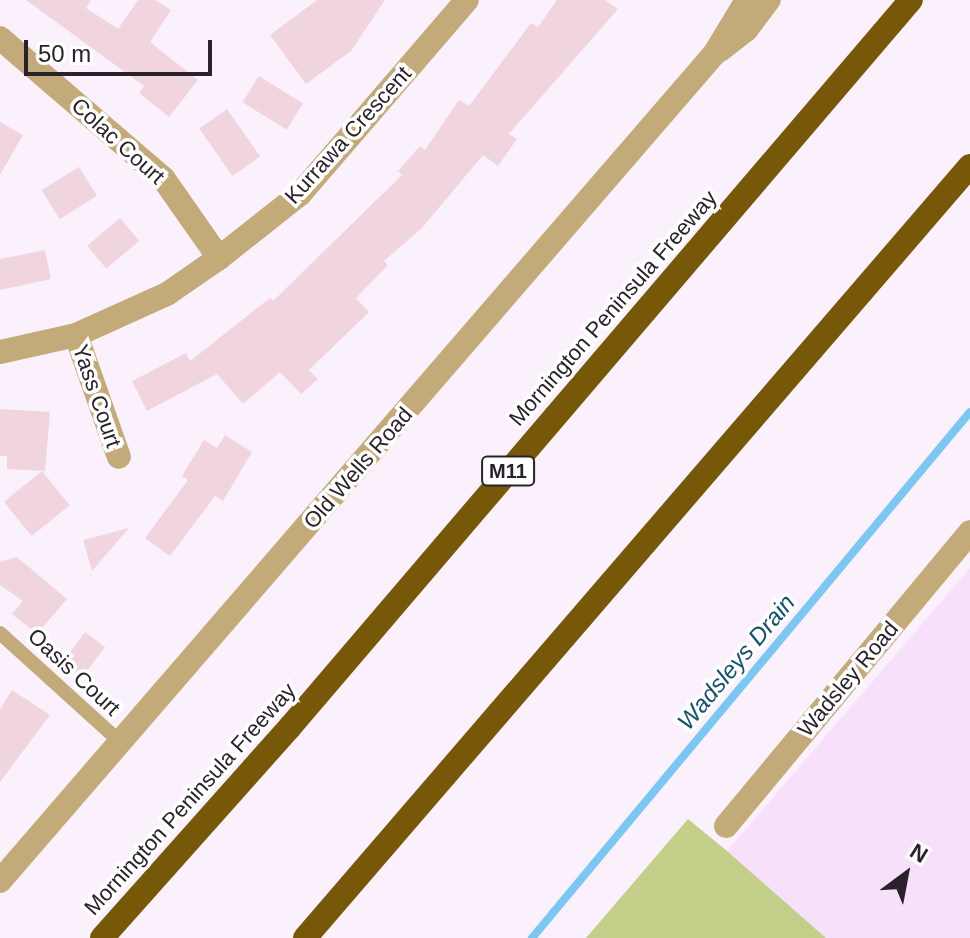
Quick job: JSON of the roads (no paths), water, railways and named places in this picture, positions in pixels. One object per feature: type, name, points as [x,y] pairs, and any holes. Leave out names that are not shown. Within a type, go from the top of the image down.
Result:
[{"type":"highway","name":"Mornington Peninsula Freeway","points":[[102,938],[290,727],[911,0]]},
{"type":"highway","points":[[305,938],[970,166]]},
{"type":"street","name":"Old Wells Road","points":[[0,881],[715,53],[747,0]]},
{"type":"street","name":"Old Wells Road","points":[[715,53],[746,30],[769,0]]},
{"type":"street","name":"Kurrawa Crescent","points":[[0,352],[76,335],[167,294],[219,258],[300,194],[452,5]]},
{"type":"street","name":"Colac Court","points":[[0,38],[163,178],[219,258]]},
{"type":"street","name":"Yass Court","points":[[76,335],[119,457]]},
{"type":"street","name":"Wadsley Road","points":[[726,826],[970,532]]},
{"type":"lane","name":"Oasis Court","points":[[0,633],[120,742]]},
{"type":"waterway","name":"Wadsleys Drain","points":[[532,938],[970,412]]}]
